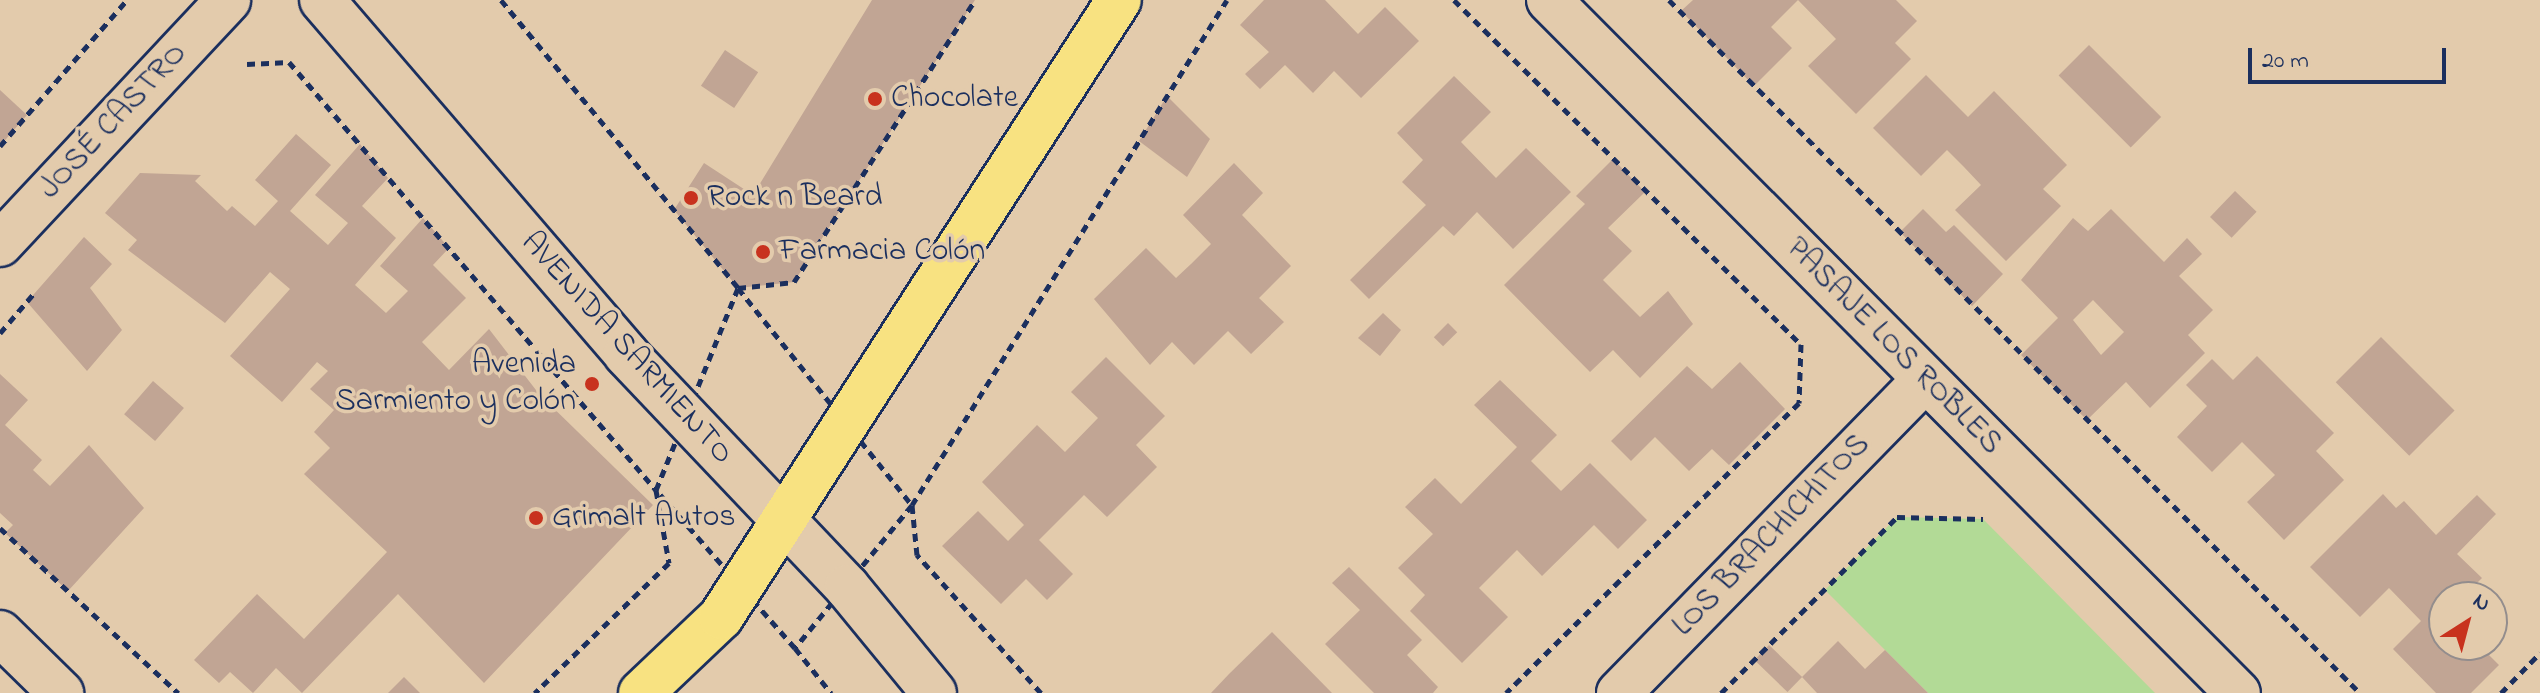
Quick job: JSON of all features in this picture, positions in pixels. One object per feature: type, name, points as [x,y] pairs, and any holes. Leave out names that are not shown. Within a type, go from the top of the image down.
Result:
[{"type":"main road","points":[[641,693],[721,617],[1119,0]]},
{"type":"street","name":"JOSÉ CASTRO","points":[[0,244],[228,0]]},
{"type":"street","name":"AVENIDA SARMIENTO","points":[[322,0],[626,354],[784,523],[934,693]]},
{"type":"street","name":"PASAJE LOS ROBLES","points":[[1549,0],[2238,693]]},
{"type":"street","name":"LOS BRACHICHITOS","points":[[1619,693],[1925,379]]},
{"type":"street","points":[[0,633],[61,693]]},
{"type":"path","points":[[0,146],[127,0]]},
{"type":"path","points":[[501,0],[738,288],[794,282],[975,0]]},
{"type":"path","points":[[1041,693],[917,555],[912,505],[1227,0]]},
{"type":"path","points":[[1454,0],[1801,344],[1799,403],[1506,693]]},
{"type":"path","points":[[1669,0],[2360,693]]},
{"type":"path","points":[[235,64],[289,62],[656,490],[669,563],[535,693]]},
{"type":"path","points":[[1721,693],[1897,517],[1983,519],[1994,529]]},
{"type":"path","points":[[0,528],[178,693]]},
{"type":"path","points":[[795,648],[831,693]]},
{"type":"path","points":[[2501,693],[2540,653]]},
{"type":"green space","points":[[1897,517],[1983,519],[2155,693],[1928,693],[1825,590]]},
{"type":"building","points":[[872,0],[975,0],[794,282],[738,288],[674,210],[704,163],[753,195]]},
{"type":"building","points":[[1264,0],[1325,0],[1358,34],[1385,7],[1419,41],[1361,98],[1334,71],[1313,93],[1285,65],[1260,89],[1245,74],[1269,52],[1240,25]]},
{"type":"building","points":[[1693,0],[1798,0],[1771,27],[1792,48],[1754,86],[1681,11]]},
{"type":"building","points":[[1798,0],[1896,0],[1917,21],[1895,43],[1911,59],[1856,114],[1808,66],[1836,39]]},
{"type":"building","points":[[2089,45],[2161,117],[2131,148],[2059,75]]},
{"type":"building","points":[[725,50],[758,72],[734,108],[701,86]]},
{"type":"building","points":[[1926,75],[1968,117],[1994,91],[2067,165],[2043,189],[2061,206],[2006,261],[1955,210],[1981,185],[1947,150],[1921,176],[1873,128]]},
{"type":"building","points":[[1454,76],[1491,112],[1461,142],[1496,178],[1526,148],[1571,192],[1513,249],[1477,212],[1454,236],[1443,226],[1369,299],[1350,280],[1426,205],[1402,182],[1423,160],[1397,133]]},
{"type":"building","points":[[0,90],[27,115],[0,146]]},
{"type":"building","points":[[1167,96],[1210,139],[1187,177],[1139,141]]},
{"type":"building","points":[[296,134],[331,165],[290,211],[328,245],[348,223],[315,195],[360,144],[388,178],[362,206],[396,238],[355,285],[386,313],[408,291],[380,266],[423,218],[449,248],[433,265],[466,298],[422,342],[449,370],[489,329],[539,394],[653,505],[484,683],[398,594],[302,693],[276,668],[253,693],[230,672],[219,683],[194,660],[257,594],[304,639],[387,552],[304,474],[330,448],[314,432],[334,410],[310,389],[328,371],[317,362],[282,402],[230,356],[290,289],[270,272],[225,323],[128,250],[137,240],[105,213],[140,173],[201,175],[195,181],[227,211],[232,206],[255,226],[278,201],[255,180]]},
{"type":"building","points":[[1613,159],[1645,192],[1608,228],[1632,251],[1603,280],[1640,317],[1668,291],[1693,324],[1640,378],[1613,350],[1590,372],[1504,285],[1585,204],[1576,196]]},
{"type":"building","points":[[1234,163],[1263,193],[1242,215],[1291,266],[1259,298],[1284,322],[1251,354],[1228,331],[1194,365],[1172,342],[1150,365],[1094,299],[1146,248],[1176,278],[1191,264],[1211,244],[1183,215]]},
{"type":"building","points":[[2235,191],[2257,212],[2232,238],[2210,217]]},
{"type":"building","points":[[1923,209],[1946,232],[1954,225],[2003,274],[1972,306],[1900,232]]},
{"type":"building","points":[[2111,209],[2164,262],[2187,238],[2202,254],[2179,276],[2213,310],[2188,335],[2205,353],[2150,408],[2126,382],[2087,420],[2021,355],[2058,318],[2021,280],[2073,218],[2088,231]],"holes":[[[2093,300],[2124,332],[2101,355],[2073,320]]]},
{"type":"building","points":[[84,237],[112,264],[90,288],[122,330],[87,371],[27,302]]},
{"type":"building","points":[[1383,313],[1401,330],[1380,356],[1358,338]]},
{"type":"building","points":[[1448,323],[1457,332],[1443,346],[1434,337]]},
{"type":"building","points":[[2381,337],[2455,411],[2409,456],[2336,382]]},
{"type":"building","points":[[2257,356],[2334,433],[2316,451],[2344,480],[2284,540],[2247,502],[2275,475],[2242,442],[2212,472],[2177,437],[2207,406],[2186,385],[2212,359],[2233,380]]},
{"type":"building","points":[[1106,357],[1165,416],[1136,445],[1157,467],[1107,517],[1084,495],[1039,540],[1073,574],[1047,600],[1026,579],[1001,604],[942,546],[978,511],[1008,541],[1024,525],[982,482],[1037,425],[1065,452],[1098,418],[1071,392]]},
{"type":"building","points":[[1740,362],[1785,409],[1729,465],[1712,449],[1689,471],[1655,437],[1631,461],[1611,441],[1687,366],[1712,389]]},
{"type":"building","points":[[0,374],[28,400],[5,425],[42,460],[33,470],[50,486],[89,445],[144,508],[68,591],[5,533],[13,525],[0,513]]},
{"type":"building","points":[[1500,380],[1557,435],[1531,461],[1561,491],[1590,463],[1647,520],[1618,549],[1594,525],[1542,576],[1517,550],[1479,588],[1508,617],[1462,663],[1410,611],[1425,595],[1398,568],[1433,534],[1405,507],[1435,478],[1461,504],[1517,447],[1474,405]]},
{"type":"building","points":[[153,381],[184,408],[155,441],[124,414]]},
{"type":"building","points":[[2383,494],[2396,508],[2404,501],[2436,535],[2477,495],[2496,514],[2457,554],[2482,578],[2479,581],[2428,581],[2428,661],[2495,661],[2499,665],[2471,693],[2436,693],[2393,649],[2421,621],[2389,588],[2360,617],[2310,567]]},
{"type":"building","points":[[1349,567],[1422,640],[1407,655],[1438,687],[1433,693],[1374,693],[1325,644],[1360,610],[1332,583]]},
{"type":"building","points":[[1272,632],[1332,693],[1211,693],[1229,674]]},
{"type":"building","points":[[1838,641],[1865,669],[1885,650],[1928,693],[1817,693],[1802,677]]},
{"type":"building","points":[[1769,645],[1802,677],[1788,692],[1754,660]]},
{"type":"building","points":[[404,677],[420,693],[388,693]]},
{"type":"place","name":"Chocolate","points":[[875,99]]},
{"type":"place","name":"Rock n Beard","points":[[691,198]]},
{"type":"place","name":"Farmacia Colón","points":[[763,252]]},
{"type":"place","name":"Avenida Sarmiento y Colón","points":[[592,384]]},
{"type":"place","name":"Grimalt Autos","points":[[536,518]]}]
